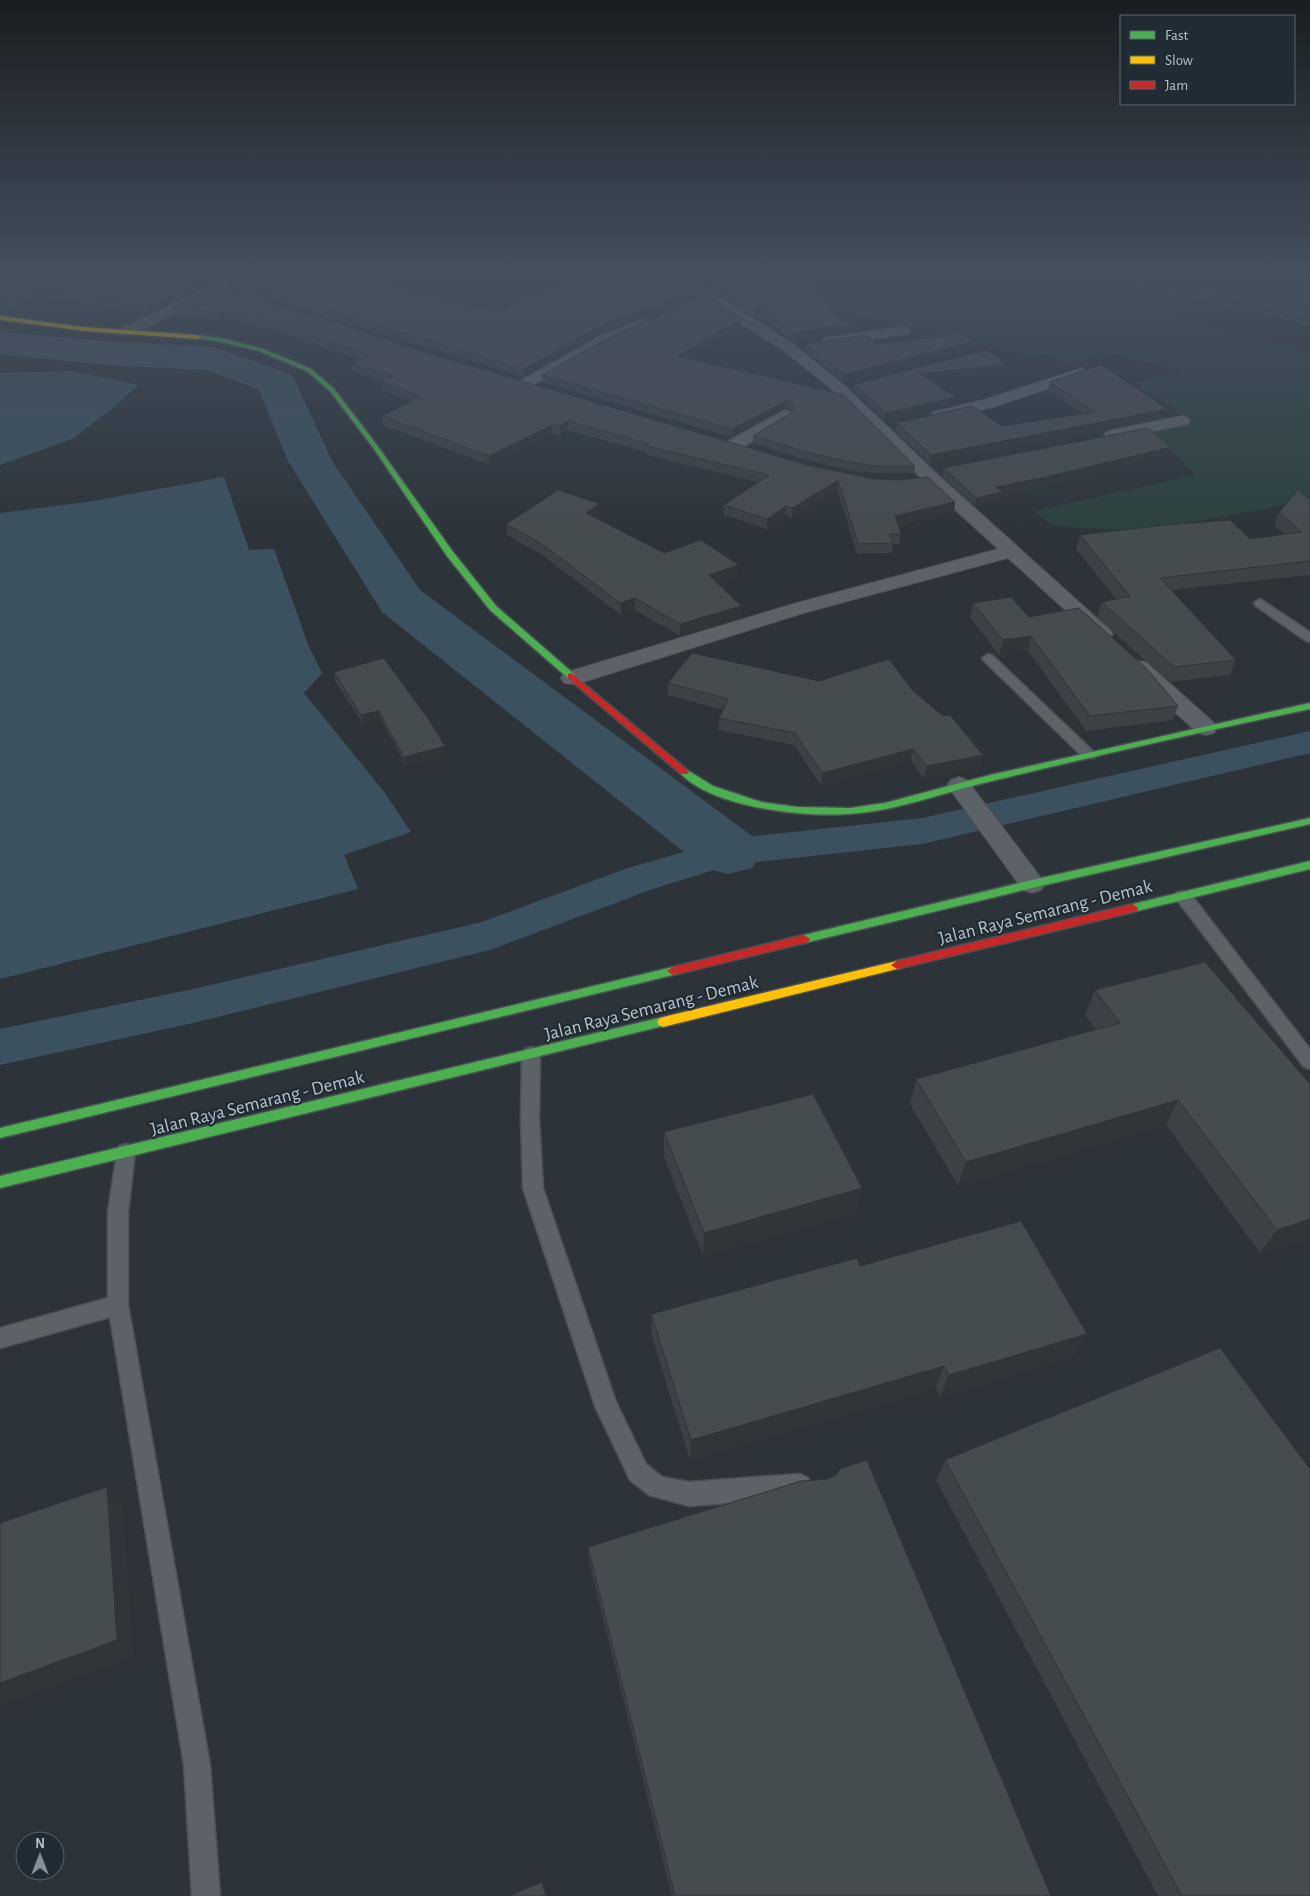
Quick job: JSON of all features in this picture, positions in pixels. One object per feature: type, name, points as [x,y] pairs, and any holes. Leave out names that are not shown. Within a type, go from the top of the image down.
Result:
[{"type":"main road","points":[[290,361],[319,378],[332,390],[374,445],[450,554],[493,608],[572,678],[691,778],[723,794],[752,803],[801,812],[851,811],[902,801],[965,794],[1089,755],[1310,706]]},
{"type":"main road","name":"Jalan Raya Semarang - Demak","points":[[0,1133],[1032,884],[1310,821]]},
{"type":"main road","name":"Jalan Raya Semarang - Demak","points":[[0,1182],[1310,865]]},
{"type":"street","points":[[525,384],[565,361]]},
{"type":"street","points":[[807,361],[839,388],[929,475],[1112,643]]},
{"type":"street","points":[[920,420],[987,404],[1082,372]]},
{"type":"street","points":[[508,379],[543,389]]},
{"type":"street","points":[[839,388],[857,384]]},
{"type":"street","points":[[734,445],[785,414]]},
{"type":"street","points":[[1097,438],[1182,421]]},
{"type":"street","points":[[881,429],[900,424]]},
{"type":"street","points":[[716,439],[752,450]]},
{"type":"street","points":[[572,678],[800,608],[1011,551]]},
{"type":"street","points":[[1126,656],[1206,728]]},
{"type":"street","points":[[965,794],[1032,884]]},
{"type":"lane","points":[[1260,603],[1310,638]]},
{"type":"lane","points":[[988,658],[1089,755]]},
{"type":"lane","points":[[1183,896],[1310,1062]]},
{"type":"lane","points":[[531,1054],[530,1120],[533,1188],[606,1406],[638,1472],[657,1487],[689,1494],[822,1485]]},
{"type":"lane","points":[[126,1152],[118,1212],[118,1305],[197,1765],[206,1896]]},
{"type":"lane","points":[[0,1338],[118,1305]]},
{"type":"green space","points":[[1062,361],[1076,361],[1068,364]]},
{"type":"green space","points":[[1143,361],[1310,361],[1310,500],[1150,530],[1077,528],[1052,525],[1033,511],[1196,475],[1151,431],[1192,422],[1134,383],[1181,371]]},
{"type":"water","points":[[72,371],[139,385],[72,439],[0,465],[0,373]]},
{"type":"water","points":[[224,477],[249,550],[274,549],[309,647],[322,673],[304,693],[385,793],[411,832],[344,855],[358,889],[0,979],[0,513],[87,502]]},
{"type":"building","points":[[356,361],[455,361],[807,465],[874,479],[901,480],[928,477],[955,502],[895,516],[901,534],[889,534],[893,543],[858,544],[838,480],[793,508],[786,506],[767,519],[724,505],[769,475],[646,446],[649,444],[568,421],[560,426],[552,425],[489,456],[382,416],[421,397],[380,381],[394,376],[351,364]]},
{"type":"building","points":[[498,361],[537,361],[523,369]]},
{"type":"building","points":[[566,361],[701,361],[844,395],[915,466],[876,466],[854,463],[753,436],[793,412],[795,407],[792,403],[786,401],[732,429],[542,375]]},
{"type":"building","points":[[827,361],[893,361],[843,374]]},
{"type":"building","points":[[942,361],[1003,361],[1006,364],[921,374],[956,397],[886,413],[855,384]]},
{"type":"building","points":[[1101,365],[1168,409],[931,455],[897,423],[972,406],[1002,426],[1095,412],[1050,382]]},
{"type":"building","points":[[1148,428],[1171,447],[996,487],[1003,492],[976,498],[943,468]]},
{"type":"building","points":[[558,490],[600,504],[586,513],[664,553],[701,540],[739,565],[709,575],[741,606],[680,624],[635,598],[620,603],[542,544],[506,524]]},
{"type":"building","points":[[1298,490],[1310,500],[1310,561],[1160,578],[1236,660],[1174,667],[1102,602],[1130,596],[1080,535],[1230,520],[1250,539],[1302,532],[1279,512]]},
{"type":"building","points":[[1011,597],[1029,617],[1079,608],[1148,670],[1178,706],[1090,716],[1031,636],[1003,640],[973,603]]},
{"type":"building","points":[[692,653],[819,681],[889,659],[913,691],[943,716],[950,715],[983,755],[927,766],[913,749],[822,773],[795,733],[719,718],[728,699],[668,683]]},
{"type":"building","points":[[384,658],[429,720],[445,746],[404,757],[379,711],[361,715],[334,672]]},
{"type":"building","points":[[1205,962],[1310,1084],[1310,1219],[1277,1230],[1178,1100],[966,1162],[916,1079],[1120,1023],[1095,990]]},
{"type":"building","points":[[813,1094],[862,1188],[704,1233],[664,1132]]},
{"type":"building","points":[[1021,1221],[1087,1334],[949,1375],[944,1366],[691,1440],[651,1314],[857,1258],[860,1266]]},
{"type":"building","points":[[1220,1348],[1310,1469],[1310,1896],[1182,1896],[945,1460]]},
{"type":"building","points":[[867,1460],[1051,1896],[675,1896],[588,1547],[801,1481],[828,1479],[836,1475],[840,1469]]},
{"type":"building","points":[[107,1487],[117,1640],[0,1683],[0,1523]]},
{"type":"building","points":[[542,1882],[546,1896],[509,1896]]},
{"type":"waterway","points":[[220,361],[276,383],[310,461],[401,601],[728,852]]},
{"type":"waterway","points":[[0,1047],[193,1006],[490,935],[639,879],[728,852],[922,831],[1310,742]]},
{"type":"traffic: fast","points":[[289,361],[309,370],[332,390],[374,445],[450,554],[493,608],[571,676]]},
{"type":"traffic: fast","points":[[684,772],[726,795],[761,805],[797,810],[850,811],[885,806],[973,782],[1310,706]]},
{"type":"traffic: fast","points":[[804,939],[1032,884],[1310,821]]},
{"type":"traffic: fast","points":[[1133,908],[1310,865]]},
{"type":"traffic: fast","points":[[0,1133],[673,971]]},
{"type":"traffic: fast","points":[[0,1182],[663,1022]]},
{"type":"traffic: slow","points":[[663,1022],[897,965]]},
{"type":"traffic: jam","points":[[571,676],[684,772]]},
{"type":"traffic: jam","points":[[897,965],[1133,908]]},
{"type":"traffic: jam","points":[[673,971],[804,939]]}]
